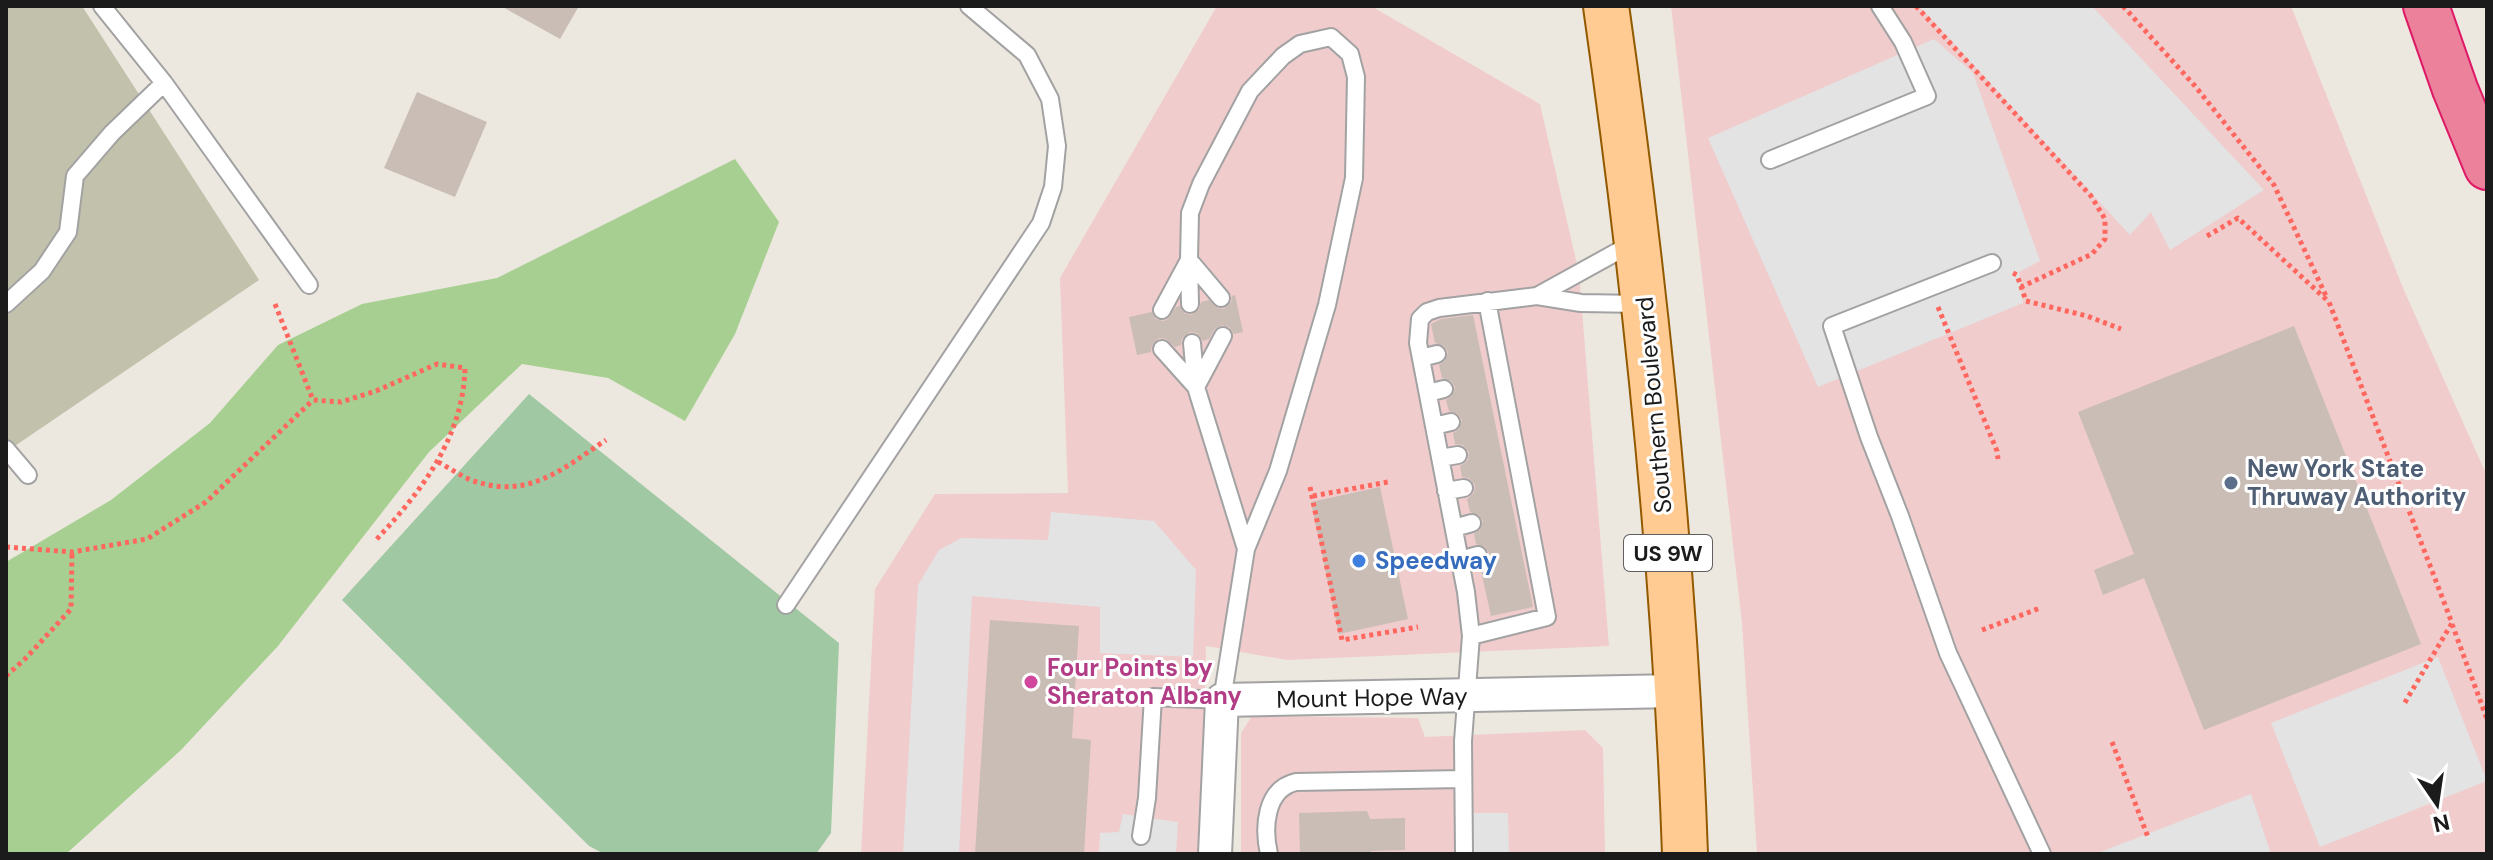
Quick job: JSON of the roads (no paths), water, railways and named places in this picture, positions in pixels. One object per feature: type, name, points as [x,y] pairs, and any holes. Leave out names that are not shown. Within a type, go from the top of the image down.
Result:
[{"type":"highway","points":[[2426,6],[2487,167]]},
{"type":"main road","name":"Southern Boulevard","points":[[1606,6],[1645,304],[1665,507],[1685,854]]},
{"type":"street","name":"Mount Hope Way","points":[[1222,700],[1676,691]]},
{"type":"street","points":[[1215,854],[1222,700]]},
{"type":"lane","points":[[102,6],[164,83],[309,285]]},
{"type":"lane","points":[[786,605],[1041,223],[1053,187],[1057,146],[1050,99],[1027,55],[969,6]]},
{"type":"lane","points":[[1770,160],[1927,96],[1903,42],[1880,6]]},
{"type":"lane","points":[[1141,836],[1147,798],[1153,697],[1222,700],[1246,549],[1278,471],[1327,305],[1354,178],[1356,77],[1350,54],[1331,37],[1300,44],[1283,56],[1250,91],[1201,184],[1190,213],[1190,304]]},
{"type":"lane","points":[[6,304],[42,271],[68,232],[75,176],[112,133],[164,83]]},
{"type":"lane","points":[[1537,296],[1637,241]]},
{"type":"lane","points":[[1189,260],[1221,298]]},
{"type":"lane","points":[[1162,310],[1189,260]]},
{"type":"lane","points":[[1992,263],[1832,326],[1948,653],[2042,854]]},
{"type":"lane","points":[[1464,854],[1463,779],[1471,636],[1466,592],[1440,458],[1442,424],[1429,356],[1418,343],[1420,319],[1427,312],[1537,296],[1581,303],[1645,304]]},
{"type":"lane","points":[[1471,636],[1547,617],[1533,578],[1493,377],[1487,344],[1487,301]]},
{"type":"lane","points":[[1196,387],[1223,336]]},
{"type":"lane","points":[[1192,343],[1196,387],[1246,549]]},
{"type":"lane","points":[[1162,349],[1196,387]]},
{"type":"lane","points":[[6,449],[28,475]]},
{"type":"lane","points":[[1440,458],[1458,455]]},
{"type":"lane","points":[[1446,491],[1464,488]]},
{"type":"lane","points":[[1454,528],[1472,523]]},
{"type":"lane","points":[[1460,560],[1478,555]]},
{"type":"lane","points":[[1466,592],[1485,587]]},
{"type":"lane","points":[[1269,854],[1268,813],[1284,785],[1296,782],[1463,779]]},
{"type":"place","name":"New York State Thruway Authority","points":[[2231,483]]},
{"type":"place","name":"Speedway","points":[[1359,561]]},
{"type":"place","name":"Four Points by Sheraton Albany","points":[[1031,682]]}]
